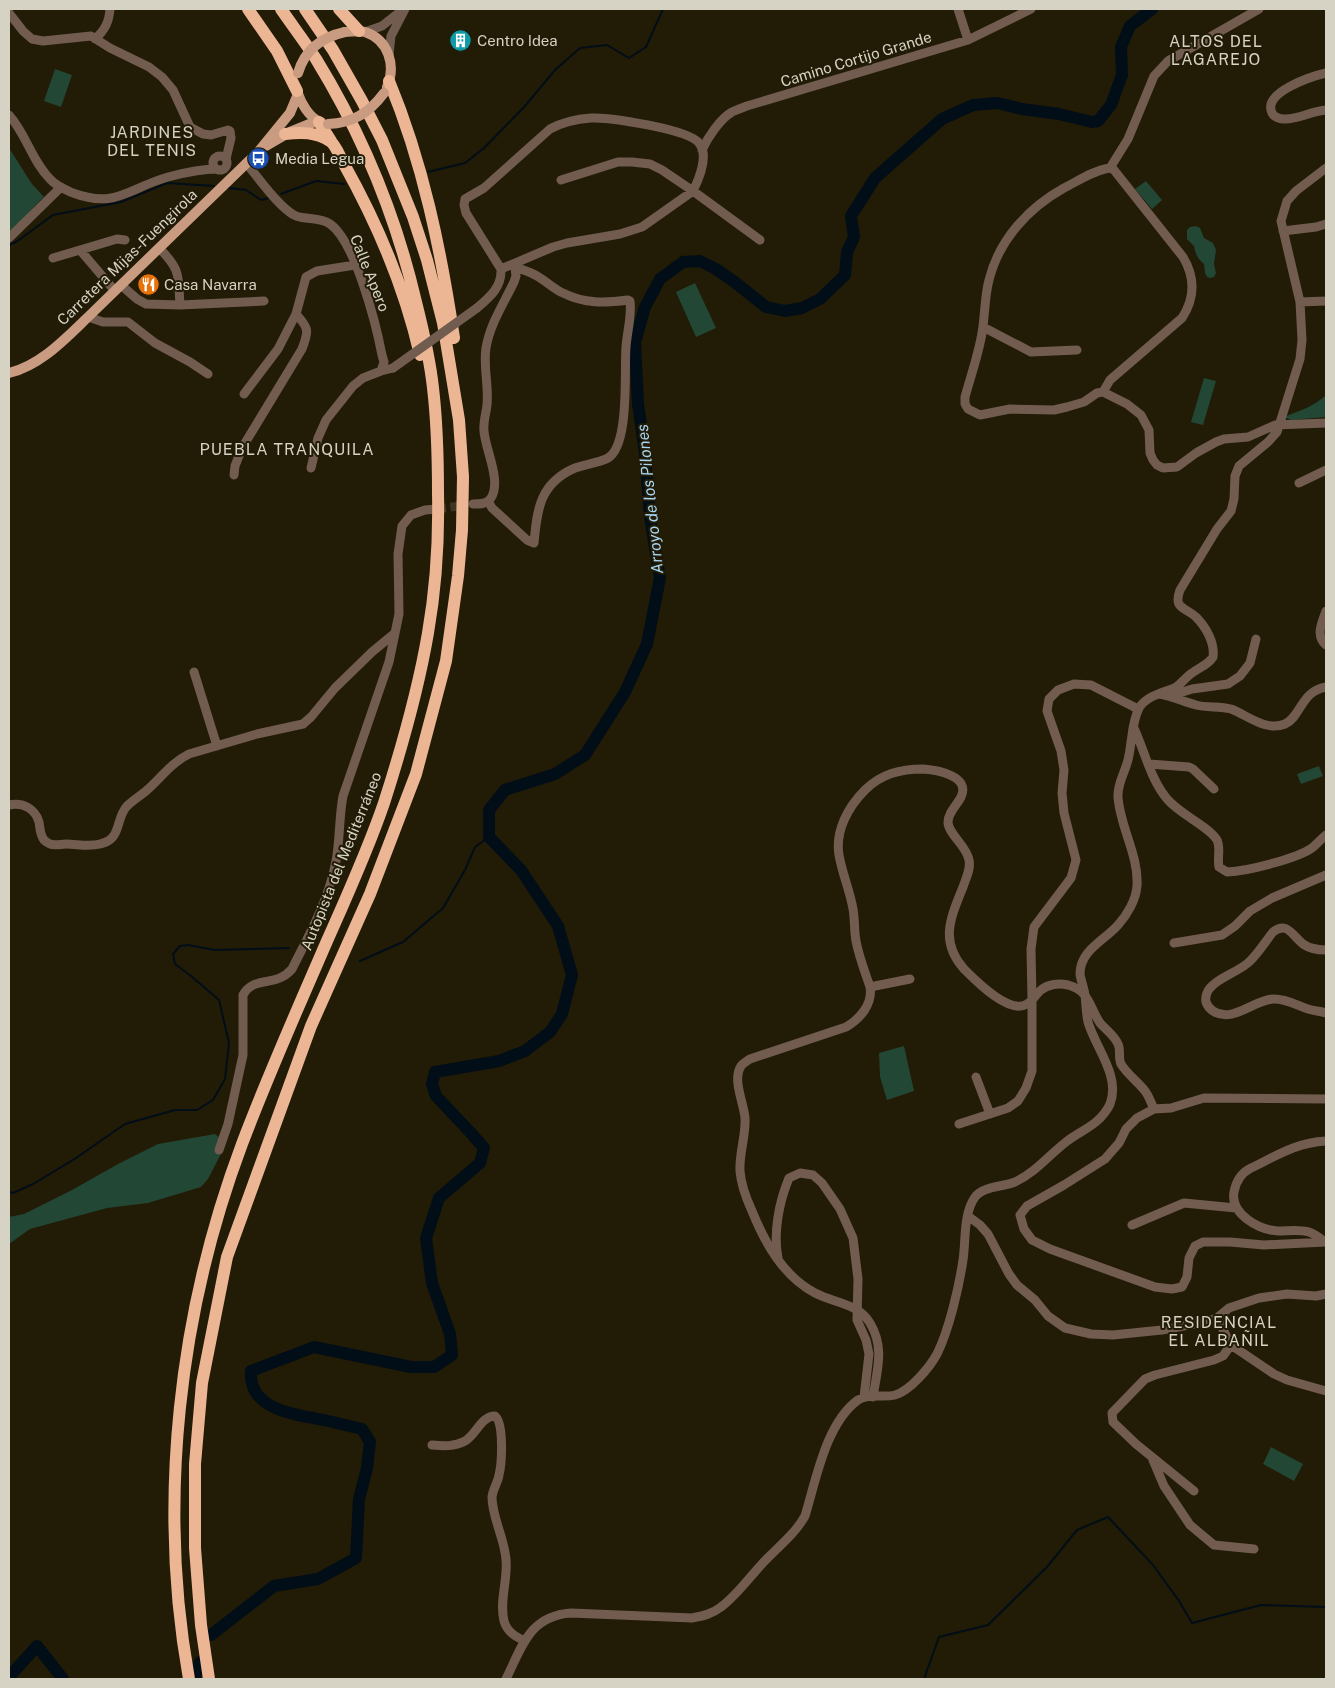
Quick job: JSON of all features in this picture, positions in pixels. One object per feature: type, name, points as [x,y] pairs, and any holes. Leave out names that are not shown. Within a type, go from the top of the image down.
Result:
[{"type":"highway","points":[[248,9],[277,51],[297,93]]},
{"type":"highway","name":"Autopista del Mediterráneo","points":[[189,1679],[183,1648],[174,1556],[176,1449],[185,1366],[208,1252],[242,1146],[294,1017],[350,890],[382,808],[400,751],[419,682],[429,629],[435,577],[438,523],[438,469],[433,386],[424,332],[408,268],[378,183],[345,111],[316,59],[281,9]]},
{"type":"highway","points":[[209,1679],[201,1626],[195,1548],[195,1464],[204,1373],[227,1257],[311,1026],[370,894],[416,774],[446,660],[458,576],[462,530],[463,477],[459,420],[443,323],[427,260],[410,209],[386,150],[362,101],[333,50],[305,9]]},
{"type":"highway","points":[[339,9],[362,31]]},
{"type":"highway","points":[[387,87],[422,180],[434,225],[456,350],[460,396],[459,420]]},
{"type":"highway","points":[[321,122],[370,214],[387,254],[407,309],[435,411]]},
{"type":"highway","points":[[286,134],[311,133],[331,142]]},
{"type":"main road","points":[[362,31],[382,43],[389,55],[391,68],[387,87],[374,105],[360,116],[345,122],[321,122],[300,127],[259,151],[290,113],[297,93],[298,73],[305,57],[318,43],[330,36],[345,32],[362,31]]},
{"type":"main road","points":[[297,93],[304,106],[321,122]]},
{"type":"main road","name":"Carretera Mijas-Fuengirola","points":[[9,373],[28,366],[64,341],[259,151]]},
{"type":"street","points":[[95,39],[106,27],[110,9]]},
{"type":"street","points":[[362,31],[382,26],[404,9]]},
{"type":"street","points":[[389,55],[391,36],[404,9]]},
{"type":"street","points":[[958,9],[968,40]]},
{"type":"street","name":"Camino Cortijo Grande","points":[[702,150],[723,120],[731,113],[747,106],[968,40],[1031,9]]},
{"type":"street","points":[[1110,168],[1114,170],[1183,257],[1188,266],[1192,286],[1188,309],[1182,318],[1110,380],[1103,392],[1084,402],[1054,410],[1010,409],[980,415],[968,409],[965,404],[965,397],[983,327],[985,299],[992,267],[1006,240],[1020,223],[1044,200],[1099,171],[1110,168],[1128,139],[1154,76],[1164,64],[1259,9]]},
{"type":"street","points":[[9,13],[27,35],[38,41],[87,36],[156,72],[173,90],[190,127],[202,134],[230,131],[230,145],[220,162],[204,170],[168,177],[120,196],[106,199],[91,198],[60,188],[52,181],[40,168],[19,128],[9,115]]},
{"type":"street","points":[[1326,73],[1307,78],[1289,87],[1277,96],[1271,108],[1275,116],[1285,119],[1326,110]]},
{"type":"street","points":[[311,468],[318,438],[326,420],[353,386],[363,378],[393,368],[477,308],[488,299],[497,287],[501,269],[466,213],[464,199],[480,191],[550,129],[562,123],[578,119],[616,119],[684,134],[699,142],[703,161],[693,190],[642,227],[620,234],[553,246],[514,266],[501,269]]},
{"type":"street","points":[[220,162],[244,165]]},
{"type":"street","points":[[561,180],[618,162],[650,164],[693,190],[760,240]]},
{"type":"street","name":"Calle Apero","points":[[244,165],[289,211],[296,215],[325,221],[339,232],[355,265],[375,323],[384,362],[381,372]]},
{"type":"street","points":[[506,1679],[525,1641],[538,1625],[544,1620],[561,1614],[692,1618],[711,1613],[721,1607],[798,1527],[804,1516],[831,1433],[850,1408],[856,1401],[868,1397],[896,1395],[904,1391],[917,1380],[938,1353],[956,1295],[963,1259],[968,1216],[976,1196],[981,1191],[1016,1181],[1044,1162],[1066,1142],[1100,1120],[1110,1103],[1112,1086],[1109,1072],[1088,1021],[1085,994],[1080,975],[1082,960],[1098,942],[1118,925],[1133,903],[1137,886],[1135,865],[1119,806],[1120,782],[1129,761],[1138,710],[1150,697],[1179,686],[1213,657],[1214,647],[1209,635],[1196,617],[1181,608],[1178,603],[1178,597],[1180,590],[1217,529],[1231,511],[1234,499],[1235,476],[1239,466],[1277,432],[1300,359],[1302,340],[1300,302],[1281,221],[1288,201],[1296,191],[1326,168]]},
{"type":"street","points":[[9,238],[60,188]]},
{"type":"street","points":[[1283,231],[1326,224]]},
{"type":"street","points":[[54,258],[117,239],[125,240]]},
{"type":"street","points":[[158,248],[168,257],[178,272],[180,304]]},
{"type":"street","points":[[80,250],[118,288],[146,304],[264,301]]},
{"type":"street","points":[[244,394],[278,350],[296,314],[306,277],[317,271],[355,265]]},
{"type":"street","points":[[488,501],[492,508],[527,540],[534,543],[540,502],[548,489],[557,479],[574,469],[609,458],[616,447],[624,416],[626,348],[630,302],[628,300],[614,303],[595,302],[578,298],[562,293],[537,276],[514,266]]},
{"type":"street","points":[[474,504],[488,501],[494,489],[494,476],[484,432],[487,405],[486,350],[492,328],[516,276],[514,266]]},
{"type":"street","points":[[1300,302],[1325,302]]},
{"type":"street","points":[[234,475],[235,466],[242,448],[302,350],[307,332],[306,324],[296,314]]},
{"type":"street","points":[[88,317],[103,322],[128,322],[155,343],[208,374]]},
{"type":"street","points":[[983,327],[1031,352],[1077,350]]},
{"type":"street","points":[[1103,392],[1127,404],[1141,415],[1149,430],[1150,453],[1157,465],[1163,468],[1177,467],[1196,453],[1216,442],[1224,439],[1248,437],[1270,426],[1326,423]]},
{"type":"street","points":[[1299,483],[1326,470]]},
{"type":"street","points":[[219,1150],[228,1124],[243,1055],[243,995],[247,988],[254,984],[277,980],[286,976],[292,969],[320,914],[329,890],[337,859],[343,796],[388,662],[400,614],[398,554],[402,526],[411,515],[425,510],[437,509]]},
{"type":"street","points":[[1326,611],[1321,623],[1320,633],[1326,645]]},
{"type":"street","points":[[9,805],[20,804],[28,806],[38,819],[44,840],[50,844],[99,845],[112,839],[117,833],[126,807],[146,791],[179,759],[257,734],[303,724],[335,688],[395,633]]},
{"type":"street","points":[[1170,696],[1192,689],[1228,684],[1240,676],[1250,663],[1256,639]]},
{"type":"street","points":[[194,672],[217,746]]},
{"type":"street","points":[[960,1124],[1008,1108],[1018,1101],[1026,1088],[1032,1071],[1030,949],[1034,927],[1071,878],[1076,860],[1064,813],[1062,793],[1064,770],[1061,751],[1047,711],[1049,699],[1058,690],[1074,684],[1091,685],[1138,710]]},
{"type":"street","points":[[1159,694],[1198,706],[1230,709],[1254,721],[1276,726],[1286,724],[1308,696],[1326,687]]},
{"type":"street","points":[[1134,728],[1156,784],[1165,798],[1216,838],[1219,848],[1217,860],[1219,867],[1227,872],[1299,854],[1311,848],[1326,834]]},
{"type":"street","points":[[1149,764],[1189,767],[1214,789]]},
{"type":"street","points":[[858,1310],[822,1297],[809,1290],[779,1262],[763,1238],[741,1183],[740,1153],[745,1129],[745,1116],[738,1074],[741,1066],[750,1059],[846,1027],[855,1022],[869,1002],[870,987],[856,942],[853,910],[839,856],[838,844],[846,815],[854,802],[872,783],[895,771],[914,769],[934,770],[954,776],[962,788],[962,795],[949,816],[948,823],[951,830],[964,846],[969,860],[968,873],[950,917],[949,935],[956,958],[988,991],[1006,1004],[1027,1005],[1041,989],[1053,984],[1067,985],[1085,994],[1100,1023],[1119,1045],[1120,1062],[1147,1093],[1154,1109]]},
{"type":"street","points":[[1174,943],[1222,935],[1235,926],[1250,911],[1272,898],[1326,876]]},
{"type":"street","points":[[1326,950],[1313,949],[1303,944],[1283,927],[1277,929],[1248,963],[1215,983],[1209,988],[1206,996],[1206,1003],[1211,1010],[1219,1014],[1237,1013],[1262,1001],[1273,999],[1283,1000],[1326,1013]]},
{"type":"street","points":[[870,987],[910,979]]},
{"type":"street","points":[[976,1077],[990,1114]]},
{"type":"street","points":[[1326,1099],[1204,1098],[1171,1108],[1154,1109],[1137,1118],[1126,1129],[1119,1143],[1106,1159],[1027,1206],[1020,1215],[1024,1229],[1032,1240],[1050,1249],[1155,1287],[1172,1288],[1182,1286],[1187,1278],[1189,1258],[1195,1246],[1203,1242],[1264,1245],[1326,1242]]},
{"type":"street","points":[[1326,1141],[1306,1143],[1288,1148],[1246,1171],[1236,1182],[1233,1196],[1236,1208],[1252,1222],[1264,1228],[1276,1231],[1299,1230],[1310,1232],[1326,1242]]},
{"type":"street","points":[[779,1262],[776,1248],[783,1193],[789,1178],[800,1173],[813,1175],[822,1183],[840,1209],[853,1238],[858,1279],[857,1320],[866,1340],[869,1354],[868,1397]]},
{"type":"street","points":[[1132,1225],[1184,1203],[1236,1208]]},
{"type":"street","points":[[968,1216],[988,1234],[1009,1274],[1017,1285],[1035,1300],[1048,1316],[1065,1328],[1091,1334],[1113,1335],[1162,1330],[1206,1322],[1217,1318],[1229,1308],[1259,1298],[1287,1294],[1316,1296],[1326,1294]]},
{"type":"street","points":[[1217,1318],[1231,1345],[1281,1377],[1326,1391]]},
{"type":"street","points":[[1194,1491],[1152,1458],[1114,1422],[1112,1414],[1145,1379],[1214,1360],[1223,1356],[1231,1345]]},
{"type":"street","points":[[432,1445],[445,1446],[466,1441],[487,1418],[495,1416],[499,1419],[501,1426],[501,1457],[499,1475],[492,1495],[506,1560],[504,1621],[508,1630],[515,1637],[525,1641]]},
{"type":"street","points":[[1152,1458],[1164,1486],[1190,1525],[1214,1545],[1254,1549]]},
{"type":"green space","points":[[55,69],[72,75],[61,107],[44,101]]},
{"type":"green space","points":[[9,148],[32,184],[44,197],[9,233]]},
{"type":"green space","points":[[1146,181],[1162,200],[1152,209],[1135,189]]},
{"type":"green space","points":[[1196,226],[1200,228],[1204,238],[1213,243],[1216,250],[1214,264],[1216,273],[1214,277],[1207,277],[1204,264],[1197,256],[1194,246],[1187,239],[1187,230],[1190,227]]},
{"type":"green space","points":[[695,283],[716,328],[696,337],[676,292]]},
{"type":"green space","points":[[1204,378],[1216,381],[1203,425],[1191,422]]},
{"type":"green space","points":[[1326,395],[1326,417],[1291,420],[1284,417],[1312,405]]},
{"type":"green space","points":[[1319,766],[1323,776],[1301,784],[1297,774]]},
{"type":"green space","points":[[904,1046],[914,1091],[887,1100],[880,1077],[879,1053]]},
{"type":"green space","points":[[215,1134],[221,1139],[224,1148],[208,1179],[201,1187],[148,1203],[107,1208],[30,1229],[9,1244],[9,1217],[24,1214],[158,1144]]},
{"type":"green space","points":[[1271,1447],[1303,1464],[1294,1481],[1263,1464]]},
{"type":"waterway","points":[[428,172],[465,163],[484,148],[525,106],[555,70],[580,48],[607,45],[629,58],[646,47],[663,9]]},
{"type":"waterway","name":"Arroyo de los Pilones","points":[[211,1635],[274,1586],[318,1579],[356,1558],[359,1499],[367,1468],[370,1442],[362,1429],[288,1413],[265,1402],[257,1394],[252,1384],[251,1371],[314,1347],[411,1367],[434,1367],[452,1355],[450,1334],[432,1283],[426,1238],[439,1198],[480,1163],[484,1148],[436,1096],[432,1084],[435,1072],[499,1061],[525,1051],[550,1032],[562,1014],[572,975],[558,926],[521,870],[489,837],[489,810],[505,790],[555,774],[585,755],[625,692],[647,644],[660,578],[650,517],[645,453],[638,404],[635,342],[645,307],[660,279],[683,262],[700,261],[716,269],[766,307],[785,311],[802,308],[820,299],[845,275],[847,252],[854,237],[851,216],[875,178],[942,119],[973,105],[997,103],[1092,122],[1098,121],[1111,105],[1122,75],[1121,47],[1130,26],[1152,9]]},
{"type":"waterway","points":[[281,194],[316,181],[344,184]]},
{"type":"waterway","points":[[9,245],[53,215],[121,202],[167,183],[214,186]]},
{"type":"waterway","points":[[229,188],[246,190],[261,200],[269,198]]},
{"type":"waterway","points":[[360,961],[403,942],[443,908],[465,870],[475,847],[489,837]]},
{"type":"waterway","points":[[9,1192],[13,1193],[33,1184],[73,1160],[125,1124],[175,1110],[197,1110],[213,1100],[225,1079],[229,1043],[219,1000],[175,964],[173,954],[180,946],[188,945],[215,950],[289,948]]},
{"type":"waterway","points":[[924,1679],[939,1637],[988,1625],[1047,1567],[1077,1530],[1108,1517],[1153,1565],[1192,1623],[1261,1605],[1326,1607]]},
{"type":"waterway","name":"Arroyo de los Pilones","points":[[9,1677],[37,1646],[63,1679]]},
{"type":"waterway","name":"Arroyo de los Pilones","points":[[195,1676],[200,1662]]},
{"type":"tunnel","points":[[437,509],[466,505]]},
{"type":"place","name":"Centro Idea","points":[[461,40]]},
{"type":"place","name":"Media Legua","points":[[259,158]]},
{"type":"place","name":"Casa Navarra","points":[[148,284]]},
{"type":"district","name":"ALTOS DEL LAGAREJO","points":[[1216,50]]},
{"type":"district","name":"JARDINES DEL TENIS","points":[[152,141]]},
{"type":"district","name":"PUEBLA TRANQUILA","points":[[287,449]]},
{"type":"district","name":"RESIDENCIAL EL ALBAÑIL","points":[[1219,1331]]}]
